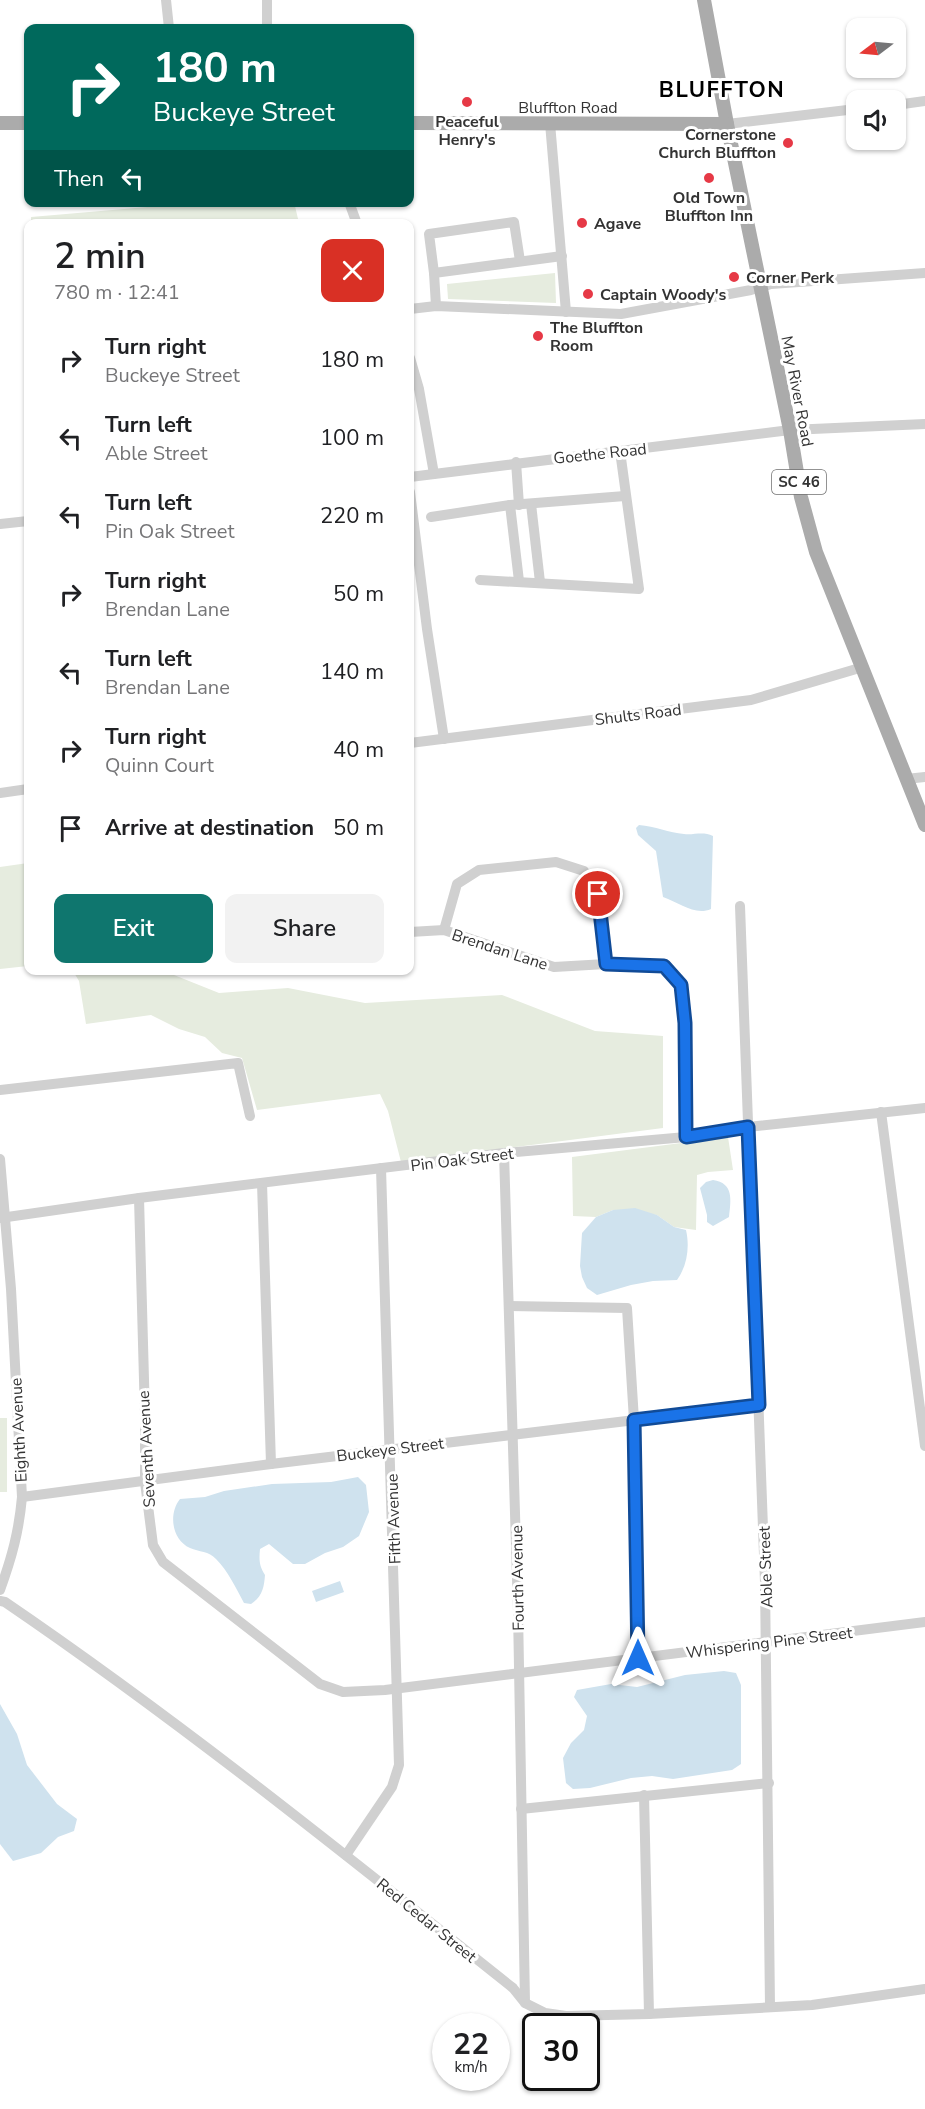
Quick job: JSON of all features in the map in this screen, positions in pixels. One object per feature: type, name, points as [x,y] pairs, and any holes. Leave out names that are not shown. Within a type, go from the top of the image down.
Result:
[{"type":"main road","name":"May River Road","points":[[704,0],[790,430],[801,497],[816,552],[925,825]]},
{"type":"main road","points":[[0,123],[24,123]]},
{"type":"main road","name":"Bluffton Road","points":[[414,123],[727,124]]},
{"type":"street","points":[[166,0],[169,24]]},
{"type":"street","points":[[267,0],[267,24]]},
{"type":"street","points":[[906,104],[925,101]]},
{"type":"street","points":[[727,124],[846,110]]},
{"type":"street","points":[[550,123],[566,312]]},
{"type":"street","points":[[436,306],[429,234],[514,222],[520,261]]},
{"type":"street","points":[[434,273],[562,256]]},
{"type":"street","points":[[414,309],[436,306],[621,314],[751,290],[761,286],[925,273]]},
{"type":"street","points":[[414,372],[434,474]]},
{"type":"street","name":"Goethe Road","points":[[414,476],[516,462],[790,430],[925,424]]},
{"type":"street","points":[[480,580],[519,580],[639,588],[620,451]]},
{"type":"street","points":[[516,462],[514,505],[519,580]]},
{"type":"street","points":[[431,517],[514,505],[625,496]]},
{"type":"street","points":[[531,504],[540,582]]},
{"type":"street","points":[[0,524],[24,521]]},
{"type":"street","points":[[414,524],[444,739]]},
{"type":"street","name":"Shults Road","points":[[414,743],[751,699],[863,667]]},
{"type":"street","points":[[906,779],[925,777]]},
{"type":"street","points":[[0,793],[24,790]]},
{"type":"street","points":[[444,930],[457,884],[479,870],[556,862],[584,871],[598,894],[606,964]]},
{"type":"street","name":"Able Street","points":[[740,906],[767,1642],[770,2007]]},
{"type":"street","name":"Brendan Lane","points":[[414,932],[444,930],[554,967],[606,964],[664,966],[681,985],[685,1023],[686,1137]]},
{"type":"street","points":[[0,1090],[238,1063],[250,1116]]},
{"type":"street","name":"Pin Oak Street","points":[[2,1218],[139,1198],[504,1153],[686,1137],[748,1127],[925,1108]]},
{"type":"street","points":[[881,1112],[925,1446]]},
{"type":"street","name":"Fourth Avenue","points":[[504,1153],[519,1672],[525,2003]]},
{"type":"street","name":"Eighth Avenue","points":[[0,1159],[2,1218],[11,1289],[22,1497],[20,1525],[0,1590]]},
{"type":"street","name":"Fifth Avenue","points":[[346,1855],[379,1810],[392,1787],[399,1765],[381,1168]]},
{"type":"street","points":[[262,1183],[271,1464]]},
{"type":"street","name":"Seventh Avenue","points":[[139,1198],[145,1482],[153,1545],[163,1562],[320,1684],[344,1692],[398,1687]]},
{"type":"street","points":[[509,1306],[627,1308],[634,1420],[638,1658]]},
{"type":"street","name":"Buckeye Street","points":[[22,1497],[390,1449],[759,1405]]},
{"type":"street","name":"Red Cedar Street","points":[[0,1601],[5,1602],[85,1656],[346,1855],[513,1988],[525,2003],[545,2013],[566,2016],[649,2014],[812,2005],[925,1989]]},
{"type":"street","name":"Whispering Pine Street","points":[[398,1687],[925,1622]]},
{"type":"street","points":[[521,1809],[769,1783]]},
{"type":"street","points":[[644,1795],[649,2014]]},
{"type":"shaded area","points":[[147,207],[295,207],[298,219],[31,219],[31,217]]},
{"type":"shaded area","points":[[555,273],[556,303],[448,299],[447,284]]},
{"type":"shaded area","points":[[24,864],[24,966],[0,969],[0,867]]},
{"type":"shaded area","points":[[75,975],[174,975],[219,993],[288,988],[365,1003],[502,995],[595,1031],[663,1036],[663,1128],[401,1162],[388,1111],[380,1094],[257,1110],[242,1058],[222,1053],[205,1037],[179,1029],[151,1015],[86,1024],[79,981]]},
{"type":"shaded area","points":[[728,1137],[733,1170],[697,1175],[696,1230],[674,1227],[657,1215],[613,1210],[596,1217],[573,1216],[572,1157]]},
{"type":"shaded area","points":[[0,1418],[7,1418],[7,1492],[0,1492]]},
{"type":"water","points":[[639,825],[678,833],[702,833],[713,836],[711,909],[693,910],[663,897],[656,851],[638,835],[636,828]]},
{"type":"water","points":[[713,1180],[725,1185],[730,1193],[730,1199],[729,1217],[713,1226],[707,1222],[700,1188],[706,1182]]},
{"type":"water","points":[[635,1208],[657,1215],[674,1227],[686,1230],[688,1250],[683,1269],[677,1280],[631,1285],[597,1295],[587,1288],[582,1277],[580,1266],[582,1233],[596,1217],[613,1210]]},
{"type":"water","points":[[358,1477],[366,1485],[369,1512],[359,1536],[343,1547],[325,1553],[305,1564],[293,1564],[269,1544],[260,1549],[260,1562],[265,1575],[264,1584],[262,1592],[251,1604],[244,1603],[228,1574],[216,1559],[210,1554],[190,1548],[179,1539],[176,1533],[173,1519],[180,1499],[205,1497],[224,1491],[272,1484],[331,1482]]},
{"type":"water","points":[[340,1581],[344,1592],[316,1602],[312,1591]]},
{"type":"water","points":[[724,1671],[736,1673],[741,1685],[741,1764],[732,1770],[673,1779],[652,1776],[631,1778],[590,1788],[573,1789],[566,1783],[563,1758],[571,1743],[584,1730],[587,1716],[574,1697],[577,1690],[611,1684],[637,1687],[685,1675]]},
{"type":"water","points":[[0,1704],[17,1734],[27,1765],[57,1804],[77,1819],[74,1831],[58,1837],[41,1853],[13,1861],[0,1844]]},
{"type":"place","name":"Peaceful Henry's","points":[[467,102]]},
{"type":"place","name":"Cornerstone Church Bluffton","points":[[788,143]]},
{"type":"place","name":"Old Town Bluffton Inn","points":[[709,178]]},
{"type":"place","name":"Agave","points":[[582,223]]},
{"type":"place","name":"Corner Perk","points":[[734,277]]},
{"type":"place","name":"Captain Woody's","points":[[588,294]]},
{"type":"place","name":"The Bluffton Room","points":[[538,336]]},
{"type":"district","name":"BLUFFTON","points":[[722,89]]},
{"type":"route","points":[[598,894],[606,964],[664,966],[681,985],[685,1023],[686,1137],[748,1127],[759,1405],[634,1420],[638,1658]]}]
